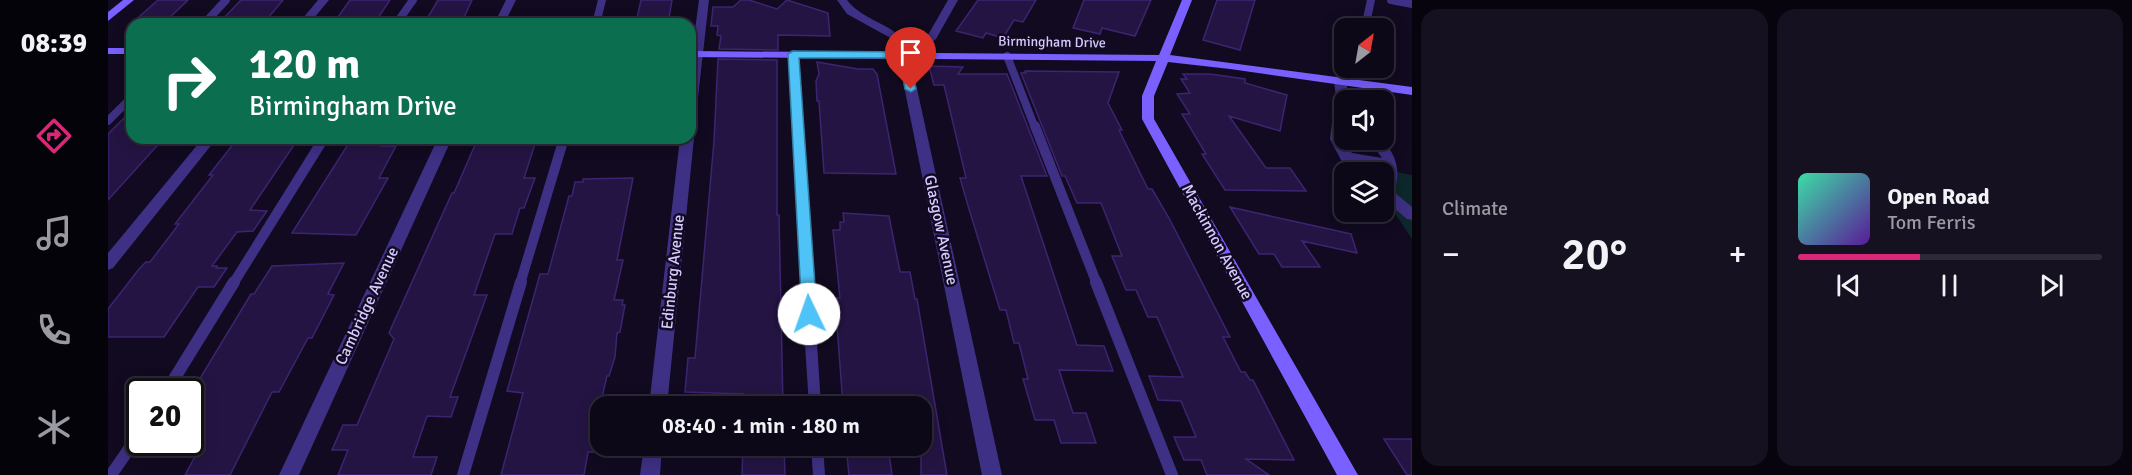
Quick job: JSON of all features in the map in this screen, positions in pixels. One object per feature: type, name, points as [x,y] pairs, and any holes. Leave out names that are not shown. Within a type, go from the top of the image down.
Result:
[{"type":"main road","points":[[108,18],[129,0]]},
{"type":"main road","name":"Mackinnon Avenue","points":[[1187,0],[1148,96],[1148,119],[1348,475]]},
{"type":"main road","points":[[108,51],[126,51]]},
{"type":"main road","name":"Birmingham Drive","points":[[696,54],[1162,58],[1412,91]]},
{"type":"street","points":[[308,18],[324,0]]},
{"type":"street","points":[[502,18],[511,0]]},
{"type":"street","points":[[696,39],[704,0]]},
{"type":"street","points":[[842,0],[852,12],[900,39],[910,55],[932,37],[953,0]]},
{"type":"street","name":"Glasgow Avenue","points":[[910,55],[906,66],[992,475]]},
{"type":"street","points":[[1340,81],[1341,90]]},
{"type":"street","points":[[108,264],[205,144]]},
{"type":"street","name":"Cambridge Avenue","points":[[289,475],[443,144]]},
{"type":"street","name":"Edinburg Avenue","points":[[659,396],[686,144]]},
{"type":"street","points":[[1342,150],[1351,162]]},
{"type":"street","points":[[1346,157],[1377,162]]},
{"type":"street","points":[[1394,201],[1412,215]]},
{"type":"street","points":[[650,475],[652,456]]},
{"type":"lane","points":[[210,18],[226,0]]},
{"type":"lane","points":[[400,18],[412,0]]},
{"type":"lane","points":[[598,18],[602,0]]},
{"type":"lane","points":[[1367,18],[1371,0],[1376,0]]},
{"type":"lane","points":[[1391,0],[1412,4]]},
{"type":"lane","points":[[793,54],[814,396]]},
{"type":"lane","points":[[1007,56],[1172,475]]},
{"type":"lane","points":[[108,121],[126,103]]},
{"type":"lane","points":[[175,378],[320,144]]},
{"type":"lane","points":[[463,475],[562,144]]},
{"type":"lane","points":[[111,475],[126,453]]},
{"type":"lane","points":[[818,456],[819,475]]},
{"type":"green space","points":[[1394,172],[1412,175],[1412,239],[1394,212]]},
{"type":"building","points":[[158,0],[188,0],[169,18],[138,18]]},
{"type":"building","points":[[241,0],[283,0],[268,18],[224,18]]},
{"type":"building","points":[[350,0],[390,0],[378,18],[337,18]]},
{"type":"building","points":[[438,0],[472,0],[464,18],[428,18]]},
{"type":"building","points":[[641,0],[672,0],[669,18],[637,18]]},
{"type":"building","points":[[741,0],[749,0],[777,9],[787,0],[828,13],[830,36],[778,35],[778,50],[719,49],[721,36],[717,35],[718,26],[711,26],[713,7],[733,7]]},
{"type":"building","points":[[978,0],[1036,0],[1023,22],[1014,20],[1003,38],[986,33],[983,38],[956,31]]},
{"type":"building","points":[[1084,0],[1151,0],[1135,36],[1102,28],[1100,34],[1073,28]]},
{"type":"building","points":[[1217,0],[1255,0],[1240,50],[1203,40]]},
{"type":"building","points":[[718,59],[777,60],[777,215],[779,215],[783,396],[685,392],[688,358],[695,358],[714,141]]},
{"type":"building","points":[[817,62],[858,69],[873,69],[877,74],[896,174],[824,173],[819,101],[817,101],[816,81],[819,74]]},
{"type":"building","points":[[929,66],[963,67],[958,74],[1007,74],[1047,176],[1021,176],[1077,345],[1104,346],[1113,371],[1059,370],[1073,413],[1086,413],[1096,443],[1061,443],[1054,420],[1035,420],[1023,379],[1028,379],[1019,343],[1014,343],[1006,310],[1000,310],[960,178],[966,178],[944,85],[934,85]]},
{"type":"building","points":[[1025,71],[1119,72],[1108,103],[1122,130],[1119,130],[1148,189],[1152,189],[1169,218],[1230,337],[1223,337],[1241,372],[1245,372],[1250,380],[1253,380],[1294,460],[1246,459],[1269,475],[1207,475],[1201,460],[1184,460],[1174,437],[1196,437],[1181,401],[1158,400],[1149,376],[1183,377],[1157,317],[1148,317],[1136,290],[1126,290],[1112,256],[1122,256],[1101,203],[1077,203],[1065,176],[1062,176],[1021,73],[1026,73]]},
{"type":"building","points":[[1183,74],[1210,74],[1245,79],[1245,83],[1287,95],[1280,131],[1229,116],[1266,168],[1290,168],[1306,191],[1225,190],[1202,154],[1206,154],[1182,114],[1190,114],[1177,94],[1190,93],[1181,79],[1187,79]]},
{"type":"building","points":[[126,116],[126,144],[159,144],[108,200],[108,134]]},
{"type":"building","points":[[233,144],[294,145],[250,210],[267,211],[253,231],[237,232],[212,266],[227,268],[214,287],[198,287],[164,337],[108,337],[108,309],[139,269],[146,262],[150,262],[179,224],[175,224],[213,175],[209,175]]},
{"type":"building","points":[[348,144],[396,146],[379,178],[388,178],[356,235],[292,233]]},
{"type":"building","points":[[535,144],[524,178],[535,178],[524,208],[520,208],[512,234],[495,234],[474,295],[487,295],[450,397],[458,397],[451,417],[427,416],[413,457],[437,457],[431,475],[338,475],[348,450],[332,450],[343,425],[357,425],[394,339],[389,333],[452,193],[454,193],[475,145]]},
{"type":"building","points":[[633,178],[617,260],[623,260],[614,300],[623,300],[622,305],[625,305],[620,332],[617,333],[615,357],[602,396],[590,396],[590,452],[588,452],[584,475],[501,475],[523,393],[507,391],[540,274],[548,274],[569,196],[572,196],[575,182],[583,182],[583,179]]},
{"type":"building","points":[[1230,207],[1351,234],[1357,253],[1302,241],[1320,267],[1282,267],[1274,254],[1259,254]]},
{"type":"building","points":[[843,213],[889,216],[900,272],[910,272],[915,299],[917,299],[947,475],[921,475],[921,456],[932,456],[932,396],[842,396],[835,298],[840,298],[833,230],[840,230],[840,222],[844,222]]},
{"type":"building","points":[[344,263],[328,294],[334,295],[312,338],[308,338],[279,392],[272,392],[230,475],[185,475],[195,456],[204,456],[204,378],[200,378],[251,294],[254,294],[272,266]]},
{"type":"building","points":[[1384,439],[1412,439],[1412,475],[1407,475]]},
{"type":"building","points":[[743,456],[784,456],[785,475],[742,475]]},
{"type":"building","points":[[847,456],[889,456],[892,475],[849,475]]},
{"type":"route","points":[[809,314],[793,54],[910,55],[906,66],[911,89]]}]
